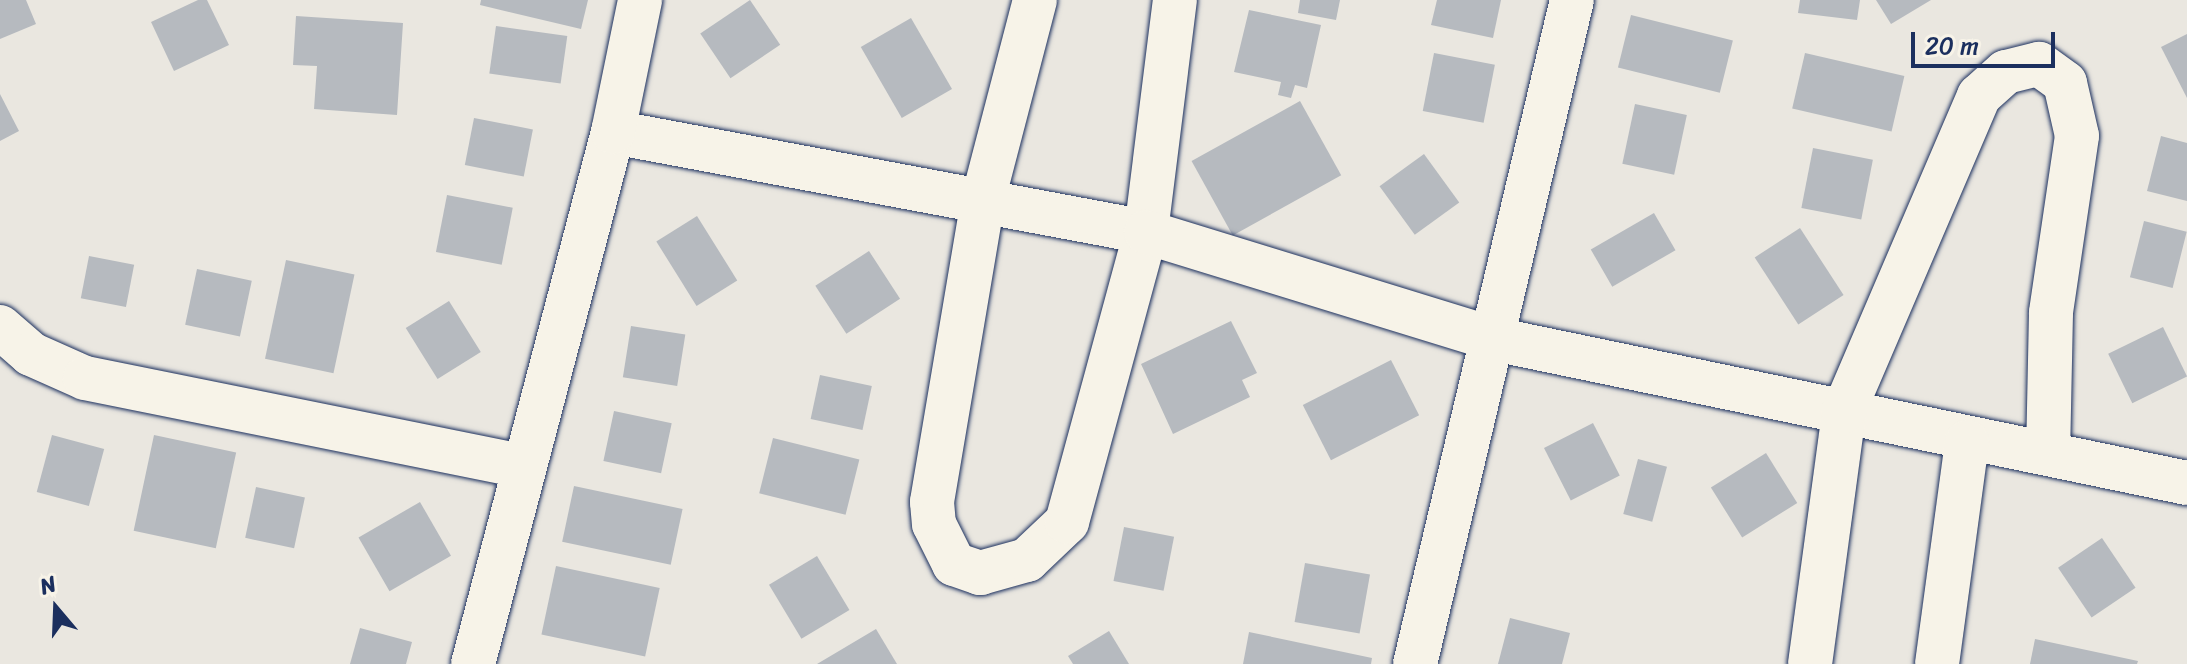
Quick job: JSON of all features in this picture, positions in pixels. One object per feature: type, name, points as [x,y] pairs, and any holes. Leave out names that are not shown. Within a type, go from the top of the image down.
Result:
[{"type":"street","points":[[473,664],[522,466],[613,132],[640,0]]},
{"type":"street","points":[[1035,0],[983,200],[932,502],[934,524],[954,564],[980,573],[1027,560],[1067,522],[1146,232],[1175,0]]},
{"type":"street","points":[[1415,664],[1572,0]]},
{"type":"street","points":[[1810,664],[1844,411],[1979,96],[2006,72],[2039,64],[2065,83],[2077,136],[2051,313],[2048,453]]},
{"type":"street","points":[[613,132],[1146,232],[1494,339],[1844,411],[1967,442],[2048,453],[2187,483]]},
{"type":"street","points":[[0,327],[31,354],[85,378],[522,466]]},
{"type":"street","points":[[1937,664],[1967,442]]},
{"type":"building","points":[[0,0],[26,0],[36,24],[0,39]]},
{"type":"building","points":[[198,0],[207,0],[229,45],[174,71],[151,22]]},
{"type":"building","points":[[481,0],[588,0],[581,29],[480,5]]},
{"type":"building","points":[[750,0],[780,45],[730,78],[700,34]]},
{"type":"building","points":[[1300,0],[1340,0],[1336,20],[1298,13]]},
{"type":"building","points":[[1437,0],[1501,0],[1493,38],[1431,25]]},
{"type":"building","points":[[1800,0],[1860,0],[1857,20],[1798,13]]},
{"type":"building","points":[[1876,0],[1931,0],[1891,24]]},
{"type":"building","points":[[1249,10],[1321,25],[1307,88],[1295,85],[1291,98],[1278,95],[1281,82],[1234,72]]},
{"type":"building","points":[[1631,15],[1733,40],[1720,93],[1618,67]]},
{"type":"building","points":[[296,16],[403,23],[397,115],[314,109],[317,66],[293,65]]},
{"type":"building","points":[[911,18],[952,89],[902,118],[861,47]]},
{"type":"building","points":[[496,26],[567,36],[561,84],[489,74]]},
{"type":"building","points":[[2187,34],[2187,98],[2161,47]]},
{"type":"building","points":[[1434,53],[1495,65],[1484,123],[1423,111]]},
{"type":"building","points":[[1805,53],[1904,76],[1892,131],[1792,109]]},
{"type":"building","points":[[0,94],[19,131],[0,141]]},
{"type":"building","points":[[1300,101],[1341,175],[1233,235],[1192,161]]},
{"type":"building","points":[[1635,104],[1687,115],[1674,175],[1622,164]]},
{"type":"building","points":[[474,118],[533,129],[524,177],[465,165]]},
{"type":"building","points":[[2161,136],[2187,143],[2187,201],[2147,191]]},
{"type":"building","points":[[1813,148],[1873,160],[1861,220],[1801,208]]},
{"type":"building","points":[[1424,154],[1459,203],[1415,235],[1380,186]]},
{"type":"building","points":[[447,195],[513,208],[502,265],[436,252]]},
{"type":"building","points":[[1654,213],[1676,250],[1612,287],[1591,250]]},
{"type":"building","points":[[697,216],[737,280],[697,306],[656,241]]},
{"type":"building","points":[[2144,221],[2187,232],[2173,288],[2130,277]]},
{"type":"building","points":[[1800,228],[1844,295],[1798,325],[1755,257]]},
{"type":"building","points":[[869,251],[900,299],[846,334],[815,286]]},
{"type":"building","points":[[89,256],[134,265],[126,307],[81,298]]},
{"type":"building","points":[[286,260],[354,275],[333,373],[265,359]]},
{"type":"building","points":[[197,269],[252,281],[240,336],[185,325]]},
{"type":"building","points":[[449,301],[481,352],[438,379],[406,328]]},
{"type":"building","points":[[1231,321],[1257,373],[1242,380],[1250,397],[1173,434],[1141,364]]},
{"type":"building","points":[[631,326],[685,335],[677,386],[623,377]]},
{"type":"building","points":[[2163,327],[2187,376],[2132,403],[2108,354]]},
{"type":"building","points":[[1391,360],[1419,415],[1331,460],[1303,405]]},
{"type":"building","points":[[820,375],[872,386],[862,430],[811,419]]},
{"type":"building","points":[[614,411],[672,423],[661,473],[603,461]]},
{"type":"building","points":[[1593,423],[1620,476],[1571,501],[1544,448]]},
{"type":"building","points":[[52,435],[104,449],[89,506],[37,492]]},
{"type":"building","points":[[154,435],[236,452],[216,548],[134,531]]},
{"type":"building","points":[[773,438],[859,460],[846,515],[759,493]]},
{"type":"building","points":[[1766,453],[1797,503],[1742,537],[1711,487]]},
{"type":"building","points":[[1638,459],[1667,467],[1652,522],[1623,514]]},
{"type":"building","points":[[574,486],[683,509],[671,565],[562,542]]},
{"type":"building","points":[[256,487],[305,497],[294,548],[245,538]]},
{"type":"building","points":[[420,502],[451,556],[390,591],[359,538]]},
{"type":"building","points":[[1124,527],[1174,537],[1164,591],[1114,581]]},
{"type":"building","points":[[2102,538],[2136,588],[2092,617],[2058,568]]},
{"type":"building","points":[[817,556],[849,610],[801,639],[769,585]]},
{"type":"building","points":[[1305,563],[1370,574],[1360,634],[1295,622]]},
{"type":"building","points":[[556,566],[660,588],[645,657],[541,634]]},
{"type":"building","points":[[1510,618],[1570,633],[1562,664],[1498,664]]},
{"type":"building","points":[[360,628],[412,642],[406,664],[350,664]]},
{"type":"building","points":[[876,629],[897,664],[817,664]]},
{"type":"building","points":[[1109,631],[1129,664],[1073,664],[1068,656]]},
{"type":"building","points":[[1249,632],[1372,658],[1371,664],[1243,664]]},
{"type":"building","points":[[2035,639],[2138,661],[2137,664],[2030,664]]}]
